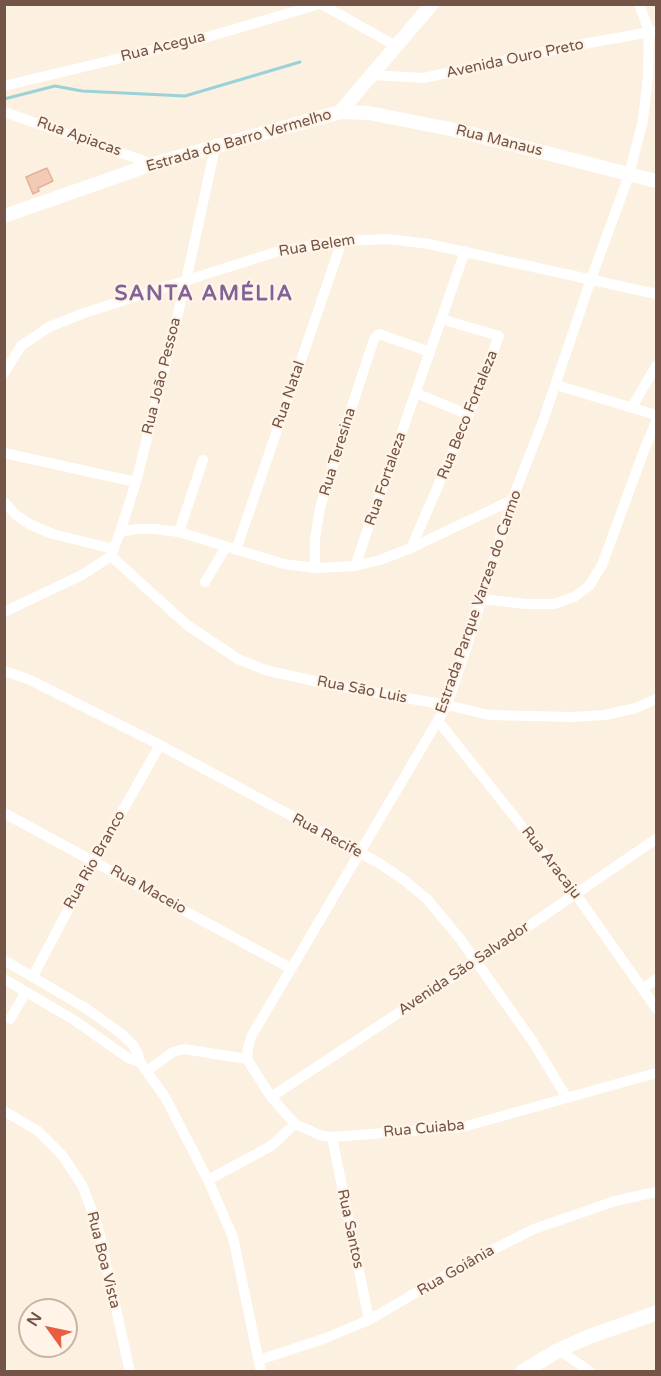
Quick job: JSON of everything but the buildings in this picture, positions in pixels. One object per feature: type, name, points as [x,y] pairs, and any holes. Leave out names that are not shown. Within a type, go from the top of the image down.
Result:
[{"type":"main road","points":[[522,1371],[588,1337],[657,1313]]},
{"type":"street","points":[[320,4],[396,46]]},
{"type":"street","name":"Rua Acegua","points":[[4,86],[204,38],[320,4]]},
{"type":"street","name":"Estrada do Barro Vermelho","points":[[4,216],[153,164],[340,112],[432,4]]},
{"type":"street","points":[[639,4],[653,31]]},
{"type":"street","name":"Avenida Ouro Preto","points":[[372,75],[424,78],[566,47],[653,31]]},
{"type":"street","name":"Estrada Parque Varzea do Carmo","points":[[247,1059],[252,1035],[447,705],[512,500],[556,385],[629,175],[643,120],[653,31]]},
{"type":"street","name":"Rua Apiacas","points":[[4,112],[153,164]]},
{"type":"street","name":"Rua Manaus","points":[[340,112],[369,113],[460,131],[657,181]]},
{"type":"street","name":"Rua João Pessoa","points":[[120,532],[136,482],[186,281],[215,148]]},
{"type":"street","name":"Rua Belem","points":[[4,373],[21,346],[49,327],[84,313],[279,252],[342,241],[388,239],[429,244],[657,294]]},
{"type":"street","name":"Rua Natal","points":[[205,582],[231,548],[342,241]]},
{"type":"street","name":"Rua Fortaleza","points":[[355,566],[465,251]]},
{"type":"street","name":"Rua Beco Fortaleza","points":[[411,548],[469,415],[499,336],[441,319]]},
{"type":"street","name":"Rua Teresina","points":[[315,568],[315,539],[320,508],[374,339],[379,334],[430,352]]},
{"type":"street","points":[[632,408],[657,366]]},
{"type":"street","points":[[556,385],[657,415]]},
{"type":"street","points":[[416,393],[469,415]]},
{"type":"street","points":[[481,599],[526,604],[554,604],[574,597],[589,586],[602,565],[645,448],[657,422]]},
{"type":"street","points":[[4,453],[136,482]]},
{"type":"street","points":[[179,532],[203,460]]},
{"type":"street","points":[[4,612],[82,575],[112,553],[120,532],[137,529],[179,532],[284,564],[315,568],[355,566],[380,560],[411,548],[512,500]]},
{"type":"street","points":[[4,502],[16,515],[38,528],[112,553]]},
{"type":"street","name":"Rua São Luis","points":[[112,553],[188,625],[238,659],[265,670],[336,687],[447,705],[489,715],[573,717],[605,715],[636,708],[657,699]]},
{"type":"street","name":"Rua Recife","points":[[4,671],[28,679],[160,745],[405,879],[427,899],[476,962],[533,1042],[567,1098]]},
{"type":"street","name":"Rua Aracaju","points":[[439,722],[575,893],[657,1008]]},
{"type":"street","name":"Rua Rio Branco","points":[[33,976],[94,861],[160,745]]},
{"type":"street","name":"Rua Maceio","points":[[4,813],[290,968]]},
{"type":"street","name":"Avenida São Salvador","points":[[271,1097],[657,839]]},
{"type":"street","points":[[4,960],[87,1009],[120,1032],[132,1045],[143,1066],[165,1097],[208,1180],[233,1237],[260,1366]]},
{"type":"street","points":[[4,979],[74,1020],[143,1066]]},
{"type":"street","points":[[643,989],[657,979]]},
{"type":"street","points":[[10,1019],[26,992]]},
{"type":"street","points":[[143,1066],[184,1049],[247,1059],[271,1097]]},
{"type":"street","name":"Rua Cuiaba","points":[[271,1097],[296,1124],[320,1135],[332,1137],[463,1127],[657,1073]]},
{"type":"street","name":"Rua Boa Vista","points":[[4,1111],[38,1131],[62,1155],[82,1185],[98,1227],[130,1371]]},
{"type":"street","points":[[208,1180],[271,1146],[296,1124]]},
{"type":"street","name":"Rua Santos","points":[[332,1137],[369,1320]]},
{"type":"street","name":"Rua Goiânia","points":[[260,1366],[369,1320],[470,1261],[534,1229],[615,1200],[657,1192]]},
{"type":"street","points":[[559,1350],[591,1371]]},
{"type":"waterway","points":[[4,99],[55,86],[82,91],[185,96],[300,62]]},
{"type":"district","name":"SANTA AMÉLIA","points":[[204,294]]}]
